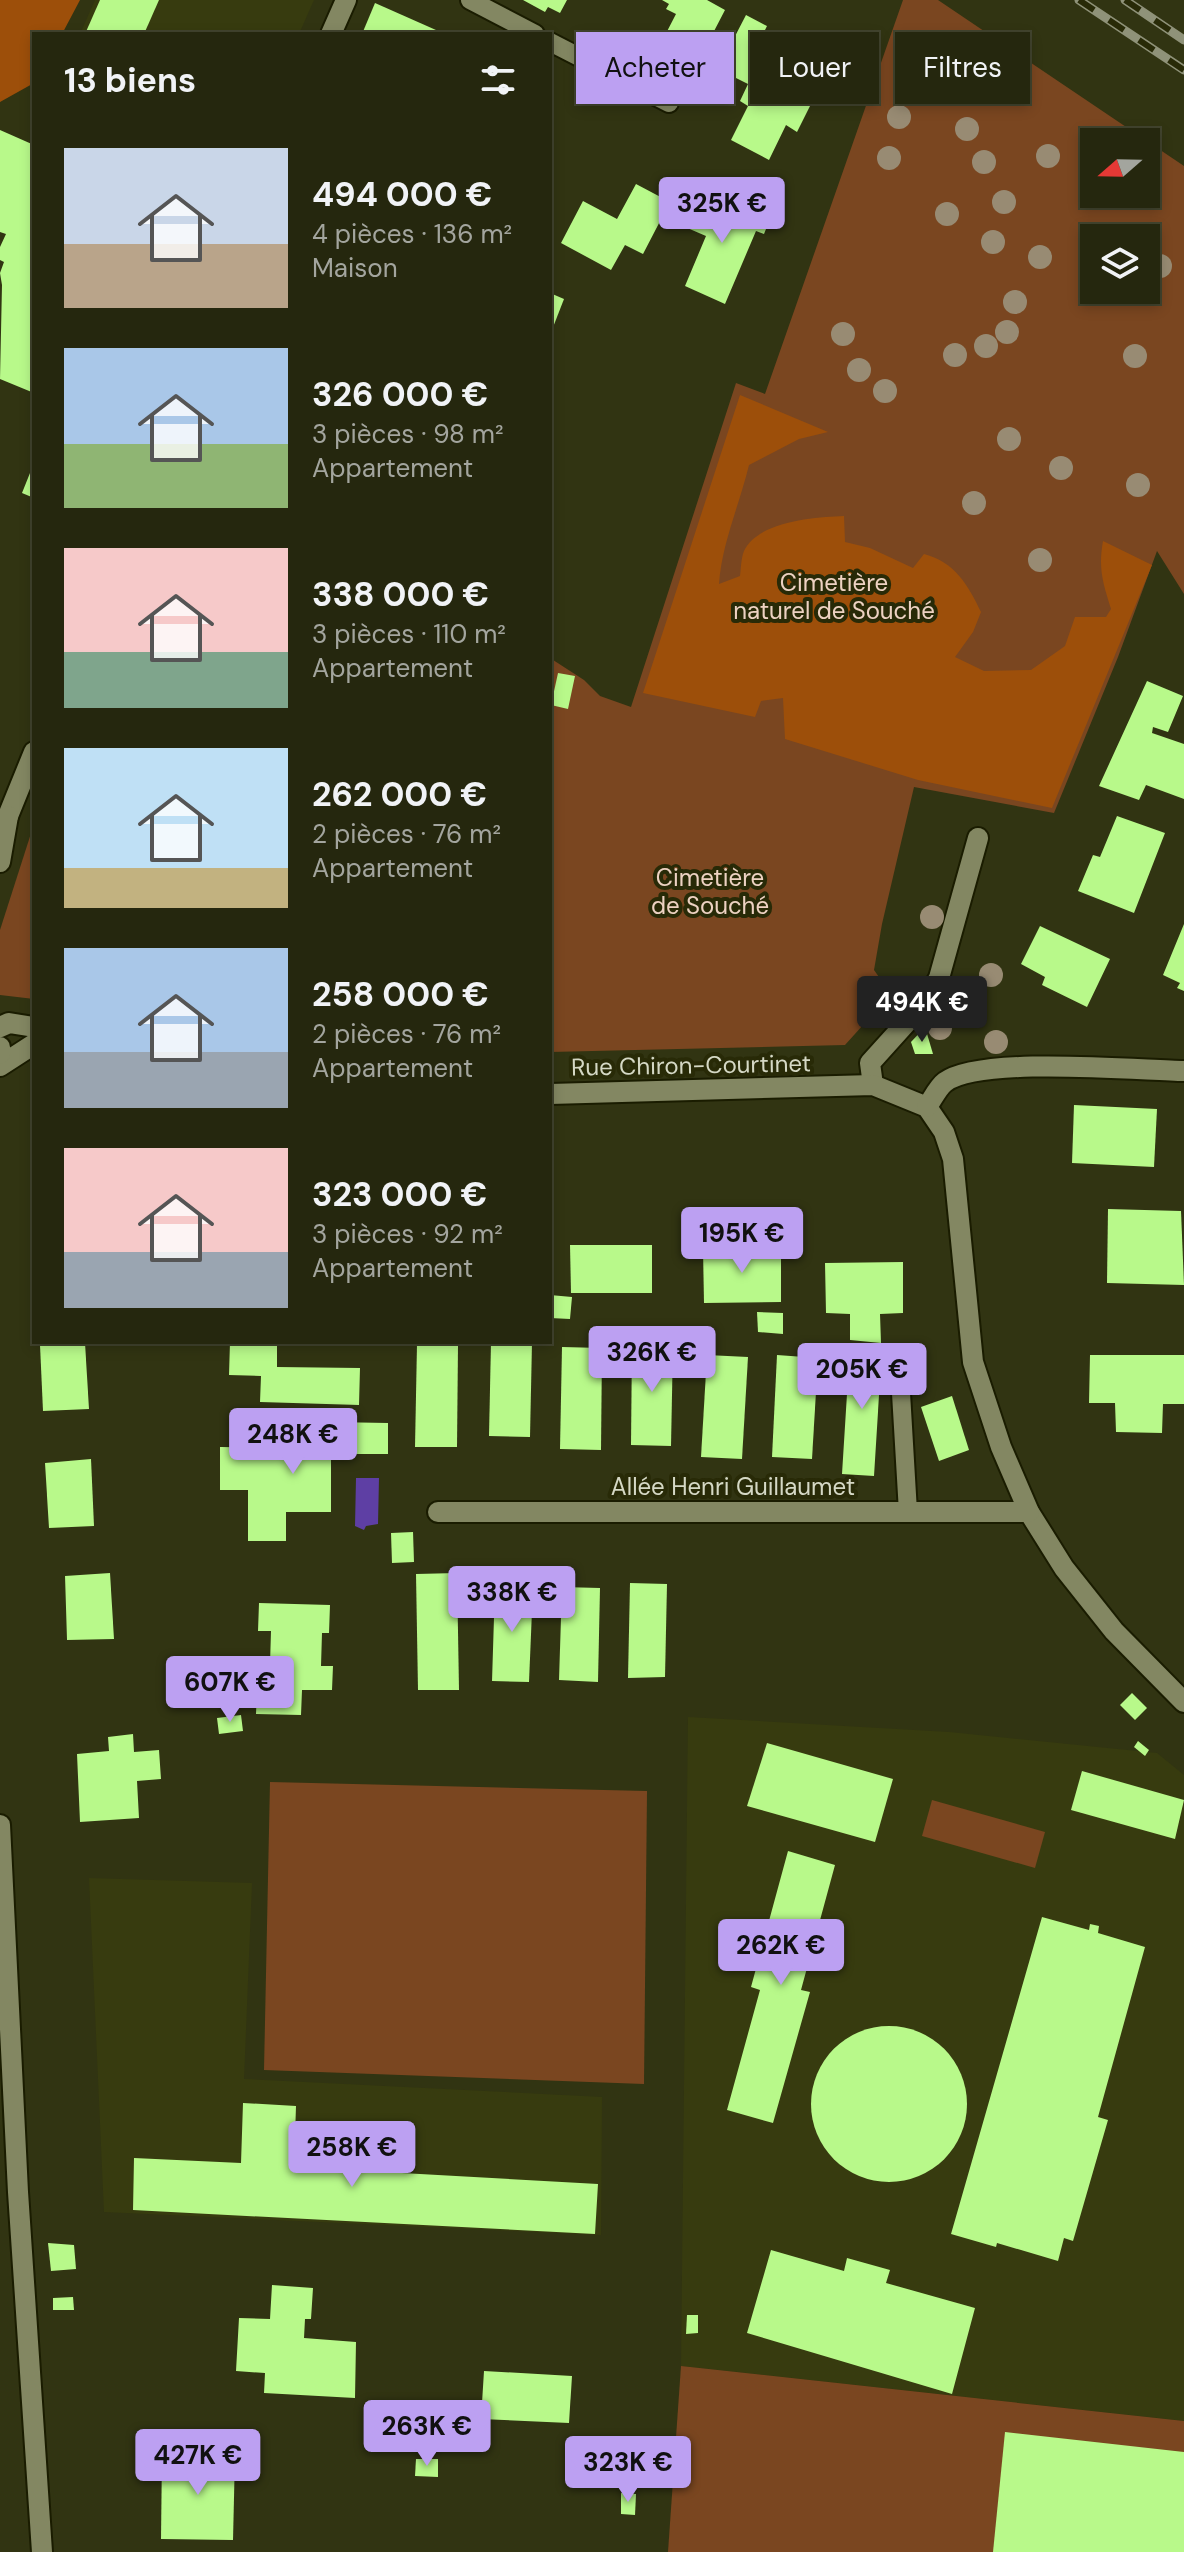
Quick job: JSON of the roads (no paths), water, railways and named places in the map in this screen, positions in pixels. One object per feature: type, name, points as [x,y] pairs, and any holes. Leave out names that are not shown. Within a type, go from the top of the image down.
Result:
[{"type":"street","points":[[332,32],[346,0]]},
{"type":"street","points":[[0,862],[4,822],[32,757]]},
{"type":"street","points":[[873,1085],[870,1063],[925,1002],[939,978],[978,838]]},
{"type":"street","points":[[0,1027],[9,1023],[32,1027]]},
{"type":"street","points":[[0,1066],[32,1045]]},
{"type":"street","points":[[0,1047],[0,1054]]},
{"type":"street","points":[[1184,1071],[982,1069],[945,1082],[927,1107],[944,1132],[953,1159],[973,1362],[1001,1447],[1029,1512],[1064,1568],[1114,1631],[1184,1702]]},
{"type":"street","name":"Rue Chiron-Courtinet","points":[[552,1094],[873,1085],[927,1107]]},
{"type":"street","name":"Allée Henri Guillaumet","points":[[438,1512],[1029,1512]]},
{"type":"street","points":[[0,1825],[18,2192],[42,2552]]},
{"type":"lane","points":[[470,0],[531,32]]},
{"type":"lane","points":[[552,43],[576,55]]},
{"type":"lane","points":[[899,1359],[908,1512]]},
{"type":"railway","points":[[1079,0],[1184,70]]},
{"type":"railway","points":[[1125,0],[1184,40]]},
{"type":"park label","name":"Cimetière naturel de Souché","points":[[834,596]]},
{"type":"park label","name":"Cimetière de Souché","points":[[710,891]]}]
